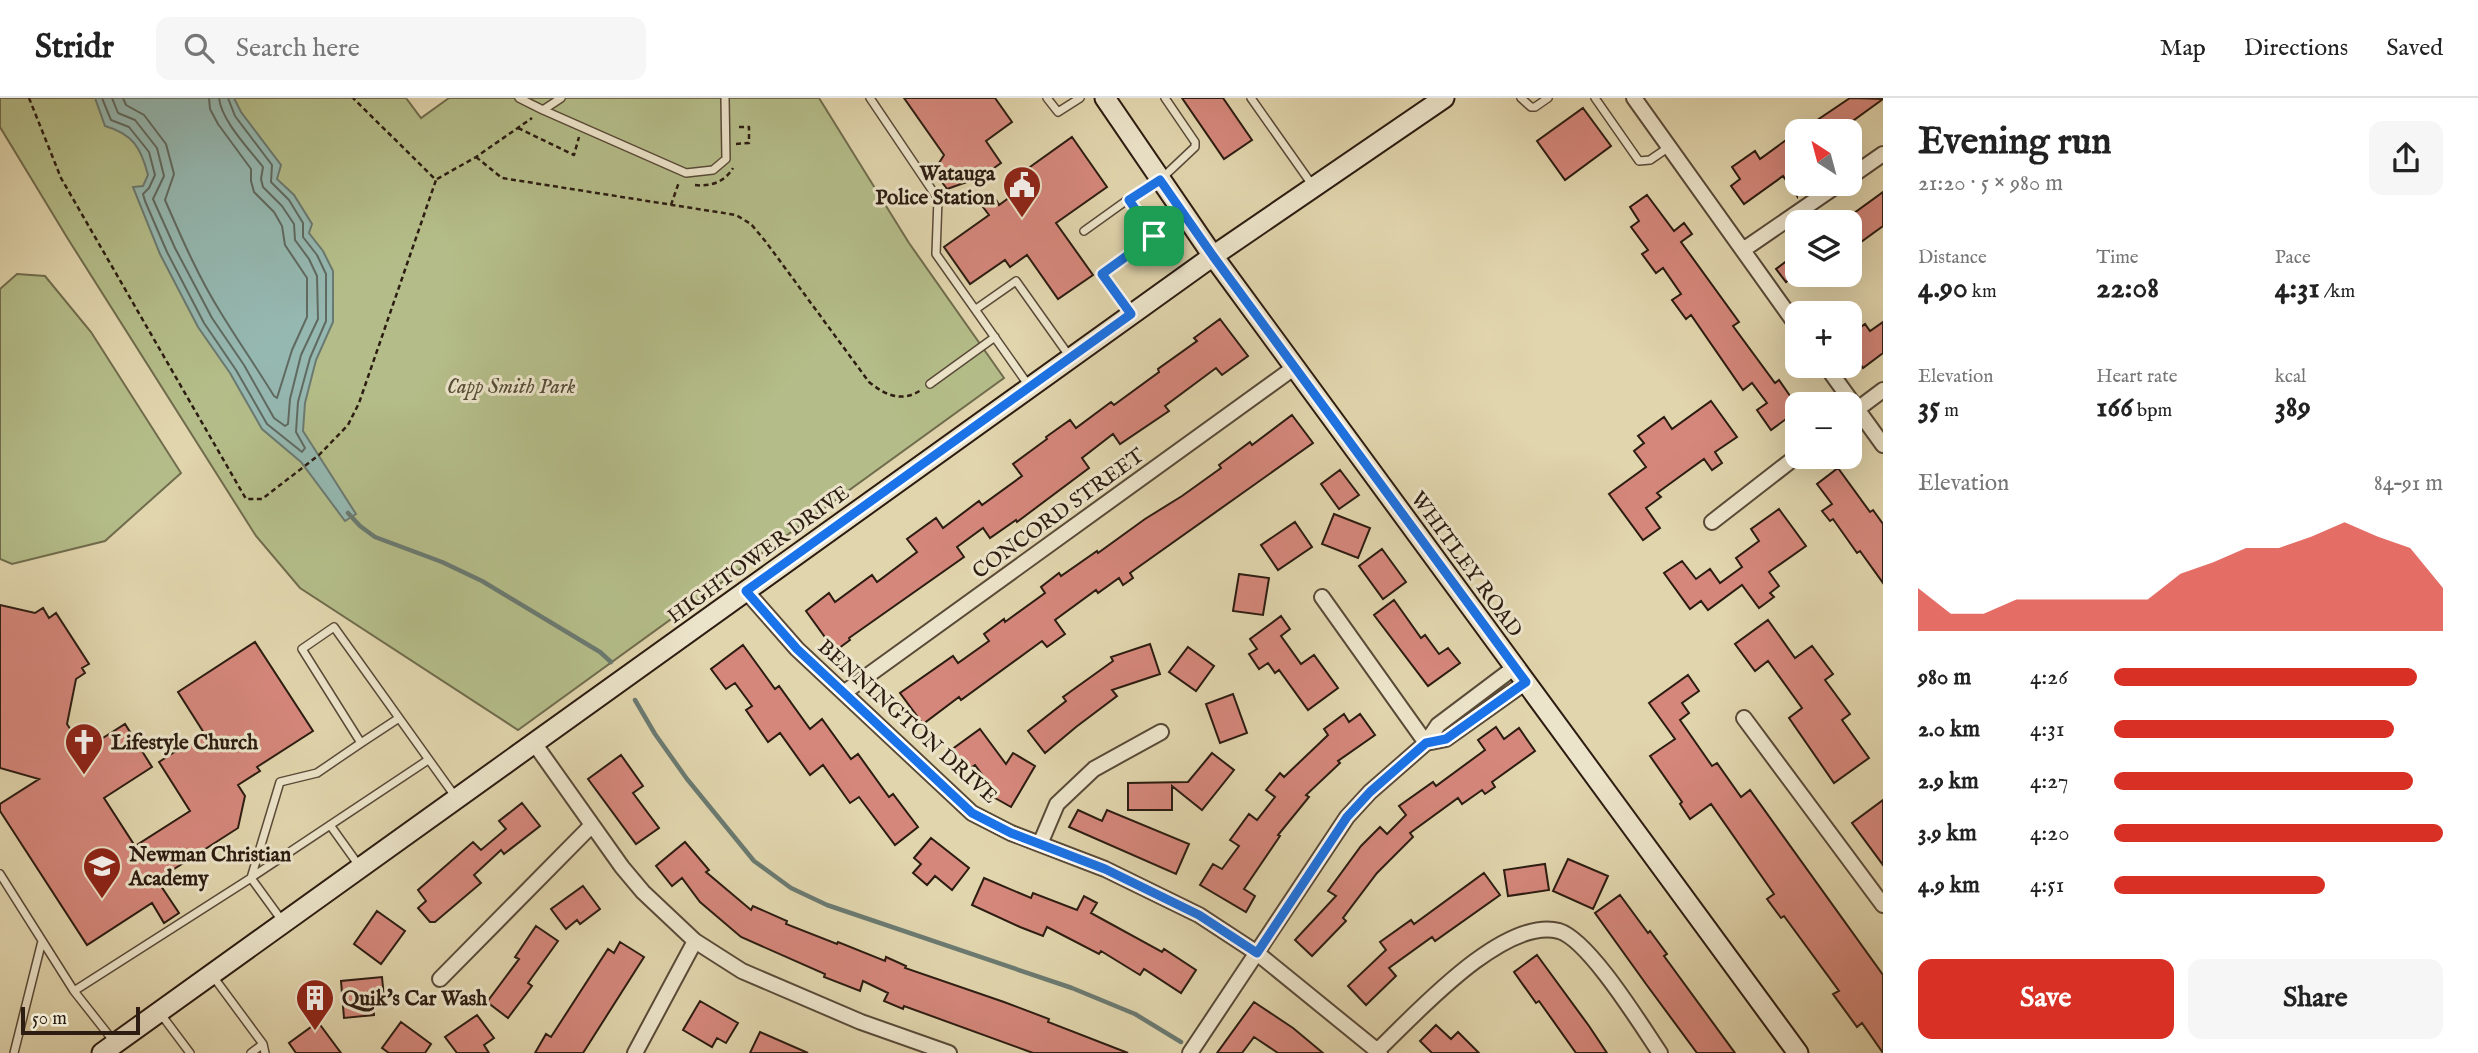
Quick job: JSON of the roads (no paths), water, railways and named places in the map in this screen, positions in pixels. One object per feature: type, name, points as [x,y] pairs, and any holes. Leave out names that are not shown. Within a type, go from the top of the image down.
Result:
[{"type":"main road","name":"WHITLEY ROAD","points":[[1105,98],[1213,256],[1798,1053]]},
{"type":"main road","name":"HIGHTOWER DRIVE","points":[[107,1050],[1131,314],[1444,98]]},
{"type":"street","points":[[1634,98],[1785,309]]},
{"type":"street","points":[[1862,169],[1883,154]]},
{"type":"street","points":[[1743,250],[1822,196]]},
{"type":"street","name":"CONCORD STREET","points":[[845,692],[1295,367]]},
{"type":"street","points":[[1862,405],[1883,390]]},
{"type":"street","points":[[1862,422],[1883,445]]},
{"type":"street","points":[[1712,522],[1785,465]]},
{"type":"street","name":"BENNINGTON DRIVE","points":[[746,591],[797,649],[972,813],[1011,833],[1105,869],[1199,915],[1257,953],[1379,1052]]},
{"type":"street","points":[[1322,597],[1426,743]]},
{"type":"street","points":[[1190,1053],[1347,817],[1370,792],[1426,743],[1446,739],[1520,674]]},
{"type":"street","points":[[1744,718],[1882,902]]},
{"type":"street","points":[[1040,844],[1057,804],[1094,769],[1161,732]]},
{"type":"street","points":[[534,743],[622,867],[643,892],[695,942],[754,976],[861,1022],[949,1053]]},
{"type":"street","points":[[440,979],[592,825]]},
{"type":"street","points":[[1379,1052],[1474,961],[1489,950],[1519,936],[1542,931],[1559,931],[1589,954],[1660,1053]]},
{"type":"street","points":[[635,1053],[695,942]]},
{"type":"lane","points":[[520,98],[687,173],[713,170],[726,159],[725,98]]},
{"type":"lane","points":[[543,110],[561,98]]},
{"type":"lane","points":[[870,98],[938,198],[936,254],[1030,387]]},
{"type":"lane","points":[[1047,98],[1058,112],[1080,98]]},
{"type":"lane","points":[[1084,230],[1160,180],[1195,147],[1195,142],[1165,98]]},
{"type":"lane","points":[[1251,98],[1313,187]]},
{"type":"lane","points":[[1521,98],[1531,107],[1548,98]]},
{"type":"lane","points":[[1595,98],[1639,161],[1650,160],[1670,146]]},
{"type":"lane","points":[[1129,200],[1154,236],[1102,274],[1131,314]]},
{"type":"lane","points":[[976,309],[1016,281],[1070,358]]},
{"type":"lane","points":[[930,384],[995,337]]},
{"type":"lane","points":[[361,743],[302,649],[334,627],[457,799]]},
{"type":"lane","points":[[251,878],[280,782],[317,774],[399,718]]},
{"type":"lane","points":[[74,991],[428,760]]},
{"type":"lane","points":[[330,825],[361,867]]},
{"type":"lane","points":[[0,874],[74,991],[107,1050]]},
{"type":"lane","points":[[251,878],[284,923]]},
{"type":"lane","points":[[14,1053],[42,941]]},
{"type":"lane","points":[[212,974],[262,1044],[265,1053]]},
{"type":"lane","points":[[159,1012],[190,1053]]},
{"type":"lane","points":[[251,1053],[262,1044]]},
{"type":"water","points":[[95,98],[234,98],[241,112],[281,165],[277,179],[294,195],[312,224],[309,233],[323,251],[333,271],[333,322],[316,360],[305,403],[303,431],[356,514],[345,521],[301,462],[262,429],[230,373],[198,327],[160,254],[133,187],[143,186],[148,175],[139,150],[123,133],[105,126]]},
{"type":"waterway","points":[[348,513],[375,537],[442,562],[482,581],[600,652],[611,662]]},
{"type":"waterway","points":[[635,700],[687,779],[754,861],[791,888],[827,905],[1072,988],[1135,1014],[1181,1042]]},
{"type":"place","name":"Watauga Police Station","points":[[1022,219]]},
{"type":"place","name":"Lifestyle Church","points":[[84,776]]},
{"type":"place","name":"Newman Christian Academy","points":[[102,900]]},
{"type":"place","name":"Quik's Car Wash","points":[[315,1032]]},
{"type":"park label","name":"Capp Smith Park","points":[[511,386]]}]
